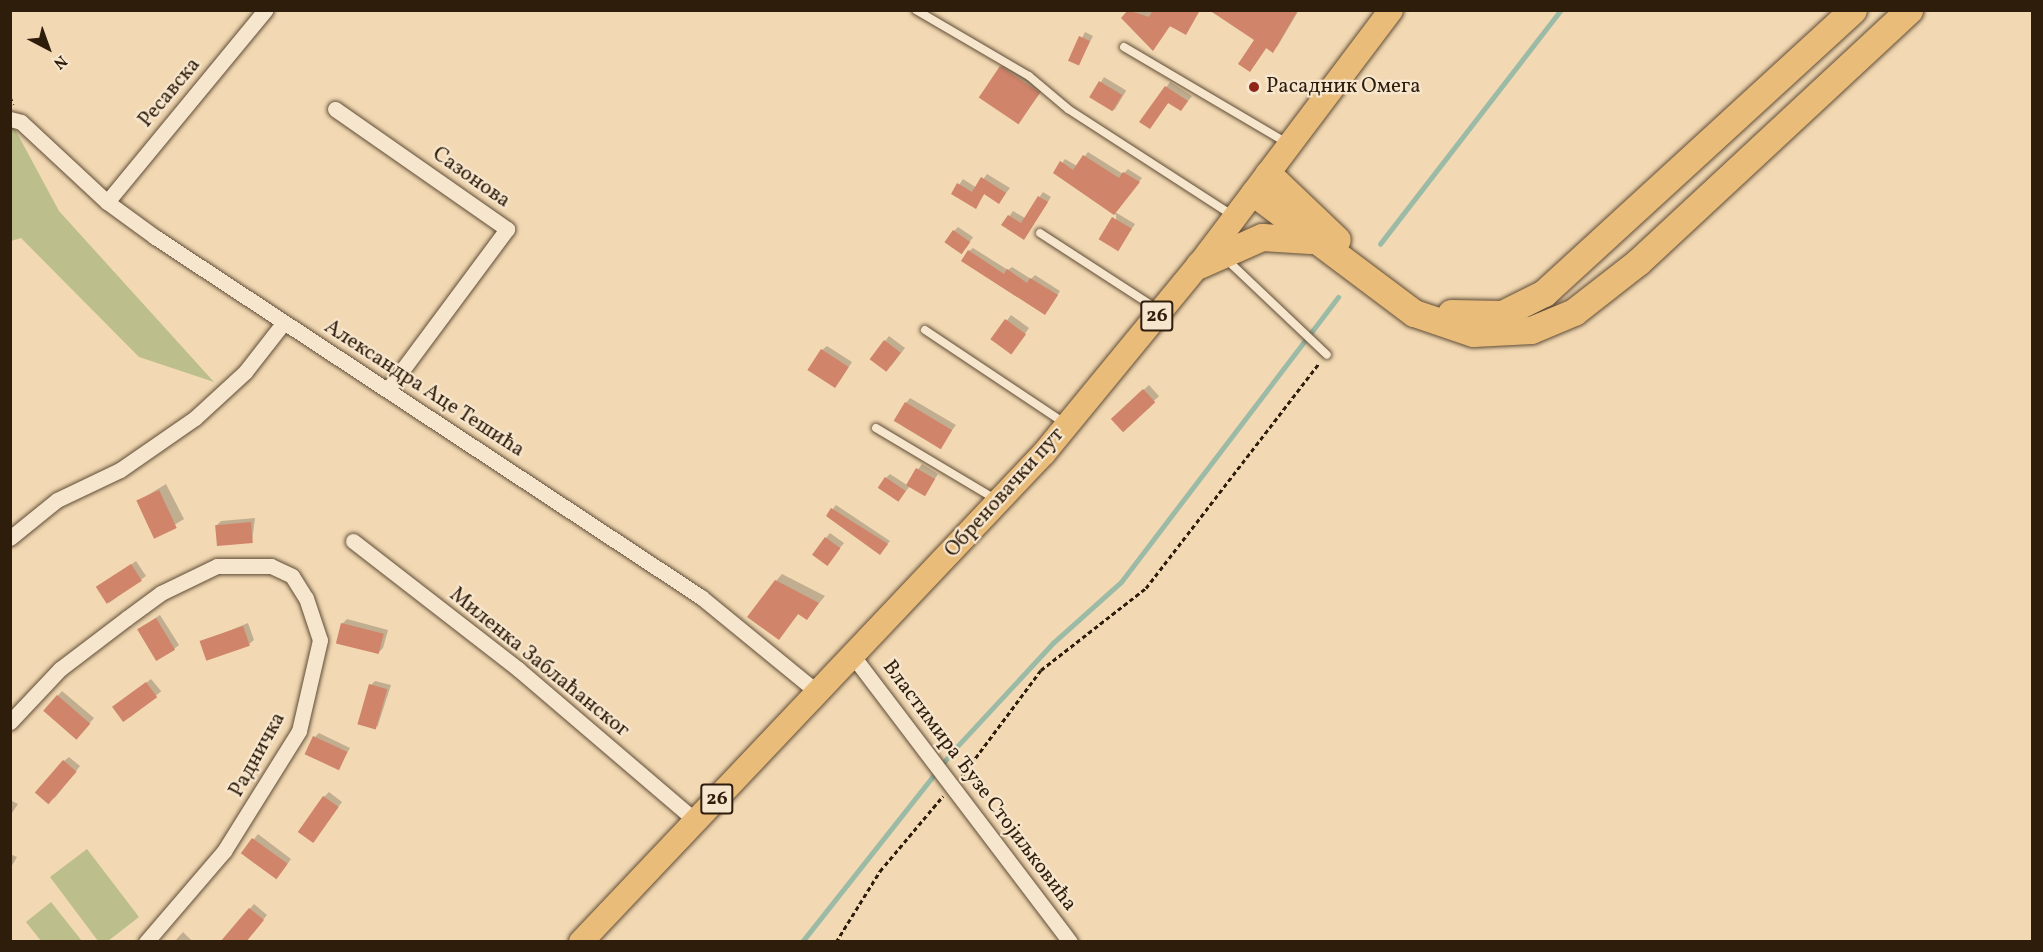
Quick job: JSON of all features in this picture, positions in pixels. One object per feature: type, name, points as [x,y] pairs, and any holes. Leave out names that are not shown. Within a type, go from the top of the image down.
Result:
[{"type":"highway","points":[[1261,184],[1408,295],[1456,315],[1502,314],[1522,307],[1562,278],[1853,10]]},
{"type":"highway","points":[[1261,184],[1310,240],[1385,295],[1438,324],[1492,334],[1531,330],[1574,312],[1638,262],[1909,10]]},
{"type":"highway","points":[[1198,265],[1222,251],[1277,235],[1310,240]]},
{"type":"main road","name":"Обреновачки пут","points":[[581,942],[999,501],[1067,425],[1161,312],[1291,146],[1391,10]]},
{"type":"street","name":"Ресавска","points":[[107,202],[265,10]]},
{"type":"street","name":"Сазонова","points":[[334,109],[507,228],[388,389]]},
{"type":"street","name":"Александра Аце Тешића","points":[[10,119],[21,122],[107,202],[284,322],[701,597],[817,692]]},
{"type":"street","points":[[10,538],[57,500],[120,470],[195,418],[245,372],[284,322]]},
{"type":"street","name":"Миленка Заблаћанског","points":[[353,542],[518,669],[696,821]]},
{"type":"street","name":"Радничка","points":[[10,722],[60,669],[136,611],[217,566],[272,566],[292,576],[306,597],[320,640],[299,730],[224,851],[146,942]]},
{"type":"street","name":"Властимира Ђузе Стојиљковића","points":[[853,656],[932,755],[1070,942]]},
{"type":"lane","points":[[916,10],[1029,76],[1068,109],[1235,217]]},
{"type":"lane","points":[[1124,47],[1291,146]]},
{"type":"lane","points":[[1040,233],[1161,312]]},
{"type":"lane","points":[[1222,251],[1229,264],[1306,332],[1327,355]]},
{"type":"lane","points":[[925,330],[1067,425]]},
{"type":"lane","points":[[876,428],[999,501]]},
{"type":"path","points":[[836,942],[880,871],[954,785],[1041,670],[1146,588],[1327,355]]},
{"type":"green space","points":[[10,120],[59,211],[214,382],[139,357],[21,238],[11,241]]},
{"type":"green space","points":[[87,849],[139,917],[108,941],[98,941],[50,877]]},
{"type":"green space","points":[[51,902],[82,941],[41,941],[26,922]]},
{"type":"building","points":[[1128,10],[1149,17],[1153,10],[1200,10],[1186,35],[1170,26],[1153,51],[1121,18]]},
{"type":"building","points":[[1209,10],[1298,10],[1273,53],[1266,48],[1250,72],[1238,64],[1254,40]]},
{"type":"building","points":[[1079,36],[1090,41],[1079,66],[1068,61]]},
{"type":"building","points":[[1000,66],[1040,93],[1019,124],[979,98]]},
{"type":"building","points":[[1099,81],[1122,95],[1112,111],[1089,97]]},
{"type":"building","points":[[1165,86],[1188,101],[1181,111],[1168,103],[1150,129],[1139,122]]},
{"type":"building","points":[[1083,155],[1119,178],[1123,172],[1140,182],[1114,215],[1053,173],[1060,161],[1073,170]]},
{"type":"building","points":[[981,177],[1006,193],[999,204],[984,194],[976,209],[951,194],[957,183],[972,192]]},
{"type":"building","points":[[1038,196],[1048,202],[1024,240],[1001,225],[1008,215],[1021,223]]},
{"type":"building","points":[[1112,217],[1132,229],[1118,251],[1099,239]]},
{"type":"building","points":[[953,230],[970,242],[962,254],[944,242]]},
{"type":"building","points":[[968,250],[1004,274],[1007,269],[1027,283],[1030,278],[1058,295],[1045,315],[961,261]]},
{"type":"building","points":[[1005,319],[1026,334],[1011,355],[990,339]]},
{"type":"building","points":[[884,340],[901,353],[886,372],[870,359]]},
{"type":"building","points":[[821,349],[849,367],[835,388],[807,370]]},
{"type":"building","points":[[1143,389],[1155,402],[1123,432],[1111,419]]},
{"type":"building","points":[[905,402],[952,430],[941,449],[894,421]]},
{"type":"building","points":[[916,468],[935,479],[925,496],[906,485]]},
{"type":"building","points":[[885,477],[906,491],[898,502],[878,488]]},
{"type":"building","points":[[159,490],[177,528],[154,539],[136,501]]},
{"type":"building","points":[[831,508],[888,544],[880,555],[826,516]]},
{"type":"building","points":[[251,522],[253,543],[217,546],[215,525]]},
{"type":"building","points":[[825,537],[840,548],[827,566],[812,555]]},
{"type":"building","points":[[131,564],[142,581],[107,604],[96,587]]},
{"type":"building","points":[[775,580],[819,603],[807,620],[798,614],[779,640],[747,617]]},
{"type":"building","points":[[156,618],[175,650],[156,661],[137,629]]},
{"type":"building","points":[[341,623],[384,634],[379,654],[336,643]]},
{"type":"building","points":[[243,626],[250,646],[206,661],[200,641]]},
{"type":"building","points":[[146,682],[157,697],[123,722],[112,707]]},
{"type":"building","points":[[369,684],[387,689],[376,730],[357,724]]},
{"type":"building","points":[[57,695],[90,724],[76,740],[43,711]]},
{"type":"building","points":[[313,736],[347,752],[339,770],[305,754]]},
{"type":"building","points":[[63,760],[77,772],[48,804],[35,792]]},
{"type":"building","points":[[323,796],[339,807],[313,843],[298,832]]},
{"type":"building","points":[[252,838],[288,864],[276,879],[241,853]]},
{"type":"building","points":[[249,908],[264,920],[246,942],[220,942]]},
{"type":"waterway","points":[[1380,244],[1561,10]]},
{"type":"waterway","points":[[802,942],[952,752],[1053,643],[1121,582],[1338,297]]},
{"type":"place","name":"Расадник Омега","points":[[1254,87]]}]
